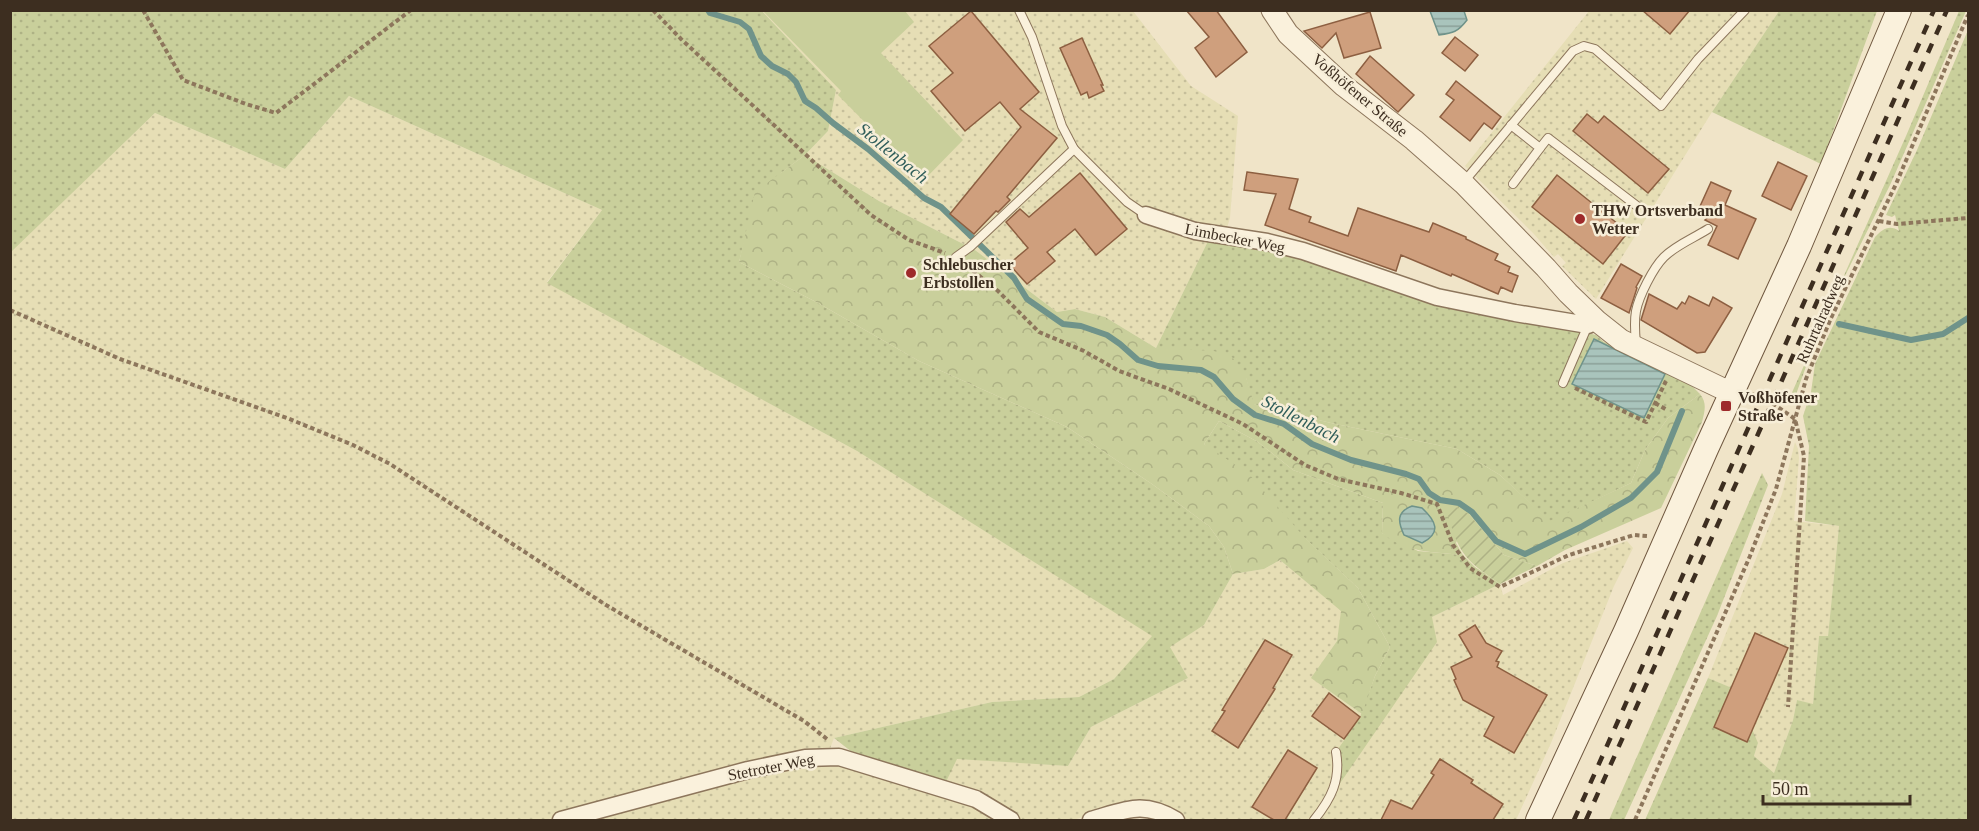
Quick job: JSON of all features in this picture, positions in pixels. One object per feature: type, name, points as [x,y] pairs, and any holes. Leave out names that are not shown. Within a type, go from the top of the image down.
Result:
[{"type":"main road","points":[[1538,820],[1626,631],[1799,246],[1899,10]]},
{"type":"street","name":"Voßhöfener Straße","points":[[1276,11],[1288,34],[1344,86],[1414,140],[1463,183],[1509,228],[1593,323],[1621,340],[1721,388],[1734,390]]},
{"type":"street","name":"Limbecker Weg","points":[[1146,215],[1195,231],[1267,242],[1303,251],[1437,297],[1515,313],[1593,323]]},
{"type":"street","name":"Stetroter Weg","points":[[561,820],[748,770],[805,758],[839,757],[976,799],[1011,820]]},
{"type":"street","points":[[1091,820],[1146,807],[1176,820]]},
{"type":"lane","name":"Limbecker Weg","points":[[1019,10],[1032,38],[1062,126],[1074,149],[1127,202],[1146,215]]},
{"type":"lane","points":[[1463,183],[1573,51],[1584,46],[1595,49],[1661,106],[1698,59],[1745,10]]},
{"type":"lane","points":[[1511,125],[1540,148]]},
{"type":"lane","points":[[1513,184],[1548,138],[1637,206]]},
{"type":"lane","points":[[956,257],[970,247],[1074,149]]},
{"type":"lane","points":[[1636,347],[1637,308],[1652,273],[1664,257],[1708,229]]},
{"type":"lane","points":[[1563,383],[1593,323]]},
{"type":"lane","points":[[1314,820],[1332,795],[1339,768],[1336,752]]},
{"type":"path","points":[[143,10],[183,80],[276,113],[411,10]]},
{"type":"path","points":[[653,10],[871,215],[909,240],[956,257],[998,291],[1039,332],[1084,351],[1119,371],[1169,389],[1243,424],[1305,465],[1338,479],[1401,493],[1437,504],[1453,545],[1470,568],[1500,586],[1569,555],[1634,535],[1666,538]]},
{"type":"path","name":"Ruhrtalradweg","points":[[1635,820],[1741,578],[1776,489],[1806,379],[1831,318],[1901,174],[1968,15]]},
{"type":"path","points":[[1878,221],[1897,224],[1968,218]]},
{"type":"path","points":[[10,310],[120,359],[287,418],[390,464],[606,605],[804,721],[825,737],[839,757]]},
{"type":"path","points":[[1563,383],[1646,422],[1673,365]]},
{"type":"path","points":[[1734,390],[1761,397],[1795,419],[1804,456],[1788,707]]},
{"type":"path","points":[[1655,404],[1667,410]]},
{"type":"shaded area","points":[[762,11],[1133,11],[1191,86],[1238,116],[1230,218],[1226,231],[1209,239],[1156,348],[1105,317],[1075,309],[1057,312],[975,250],[879,201],[805,155],[828,131],[836,90]]},
{"type":"shaded area","points":[[1589,11],[1779,11],[1712,112],[1596,299],[1562,266],[1566,263],[1558,254],[1554,257],[1465,166]]},
{"type":"shaded area","points":[[349,96],[602,210],[547,282],[857,451],[1153,636],[1114,679],[1079,697],[992,702],[834,738],[829,751],[646,793],[545,820],[11,820],[10,252],[155,113],[285,169]]},
{"type":"shaded area","points":[[1795,442],[1799,458],[1794,521],[1839,526],[1828,637],[1819,636],[1813,705],[1797,700],[1793,720],[1774,773],[1754,756],[1758,743],[1747,742],[1714,727],[1731,688],[1708,678],[1782,494]]},
{"type":"shaded area","points":[[1627,541],[1633,548],[1614,586],[1551,743],[1516,820],[1185,820],[1163,806],[1127,804],[1073,820],[1019,820],[945,784],[956,758],[1068,766],[1091,727],[1188,678],[1169,647],[1204,625],[1233,574],[1264,569],[1280,560],[1342,611],[1337,641],[1312,678],[1362,714],[1336,752],[1432,617],[1500,584],[1503,595],[1563,563]]},
{"type":"shaded area","points":[[836,760],[943,793],[1002,820],[575,820],[727,780]]},
{"type":"green space","points":[[11,11],[762,11],[836,90],[828,131],[805,155],[781,173],[748,228],[739,262],[818,303],[919,361],[1067,427],[1152,484],[1209,526],[1224,547],[1233,574],[1204,625],[1170,647],[1188,678],[1091,727],[1068,766],[957,759],[945,784],[857,756],[834,738],[992,702],[1079,697],[1114,679],[1152,636],[857,451],[547,283],[602,210],[349,96],[285,169],[155,113],[11,252]]},
{"type":"green space","points":[[763,11],[905,11],[914,22],[881,53],[963,140],[923,181],[838,95],[841,91]]},
{"type":"green space","points":[[1779,11],[1877,11],[1821,164],[1712,112]]},
{"type":"green space","points":[[1959,11],[1966,11],[1891,183],[1837,292],[1813,347],[1794,400],[1790,397]]},
{"type":"green space","points":[[1968,30],[1968,820],[1645,820],[1708,678],[1732,688],[1715,727],[1747,741],[1752,729],[1758,743],[1754,756],[1774,773],[1793,720],[1797,700],[1813,704],[1819,636],[1828,636],[1839,526],[1805,521],[1809,446],[1803,416],[1811,392],[1815,364],[1875,237],[1886,228],[1899,231],[1895,215],[1892,217],[1886,215],[1917,150]]},
{"type":"green space","points":[[805,155],[879,201],[975,250],[1057,312],[1075,309],[1105,317],[1156,348],[1214,351],[1232,357],[1246,377],[1254,404],[1331,423],[1457,449],[1500,475],[1550,521],[1631,483],[1645,450],[1668,418],[1700,394],[1705,407],[1702,422],[1661,508],[1565,550],[1537,566],[1504,555],[1469,514],[1456,543],[1463,555],[1410,548],[1391,540],[1382,533],[1383,503],[1293,470],[1258,442],[1219,421],[1204,444],[1249,474],[1305,538],[1358,588],[1390,647],[1375,676],[1362,714],[1311,678],[1337,641],[1341,611],[1280,560],[1264,569],[1233,574],[1224,547],[1209,526],[1152,484],[1067,427],[919,361],[818,303],[739,262],[755,192]]},
{"type":"green space","points":[[1209,239],[1273,247],[1428,298],[1596,335],[1604,342],[1690,384],[1700,394],[1668,418],[1645,450],[1631,483],[1550,522],[1500,475],[1457,449],[1253,404],[1246,378],[1156,348]]},
{"type":"green space","points":[[1219,421],[1258,442],[1293,470],[1383,503],[1382,533],[1418,551],[1463,555],[1475,567],[1500,584],[1432,617],[1437,642],[1332,795],[1336,752],[1360,717],[1375,676],[1390,647],[1358,588],[1204,444]]},
{"type":"green space","points":[[1762,473],[1768,485],[1717,616],[1624,820],[1609,820]]},
{"type":"green space","points":[[1452,505],[1469,514],[1504,555],[1537,566],[1500,584],[1477,568],[1464,553],[1455,536],[1446,509]]},
{"type":"water","points":[[1430,11],[1464,11],[1467,20],[1455,31],[1439,35]]},
{"type":"water","points":[[1594,339],[1665,374],[1644,418],[1572,384]]},
{"type":"water","points":[[1412,506],[1422,508],[1435,527],[1432,535],[1422,543],[1404,535],[1400,526],[1401,514]]},
{"type":"building","points":[[1186,10],[1216,10],[1247,52],[1216,77],[1195,48],[1209,37]]},
{"type":"building","points":[[1642,10],[1690,10],[1670,34]]},
{"type":"building","points":[[971,11],[1039,92],[1020,109],[1057,138],[1007,197],[1010,200],[974,234],[950,214],[1021,127],[1000,102],[965,131],[931,91],[953,73],[929,46]]},
{"type":"building","points":[[1370,12],[1381,48],[1344,58],[1336,33],[1322,48],[1304,31]]},
{"type":"building","points":[[1455,37],[1478,55],[1465,71],[1442,53]]},
{"type":"building","points":[[1082,38],[1104,91],[1089,98],[1087,92],[1081,95],[1060,48]]},
{"type":"building","points":[[1370,56],[1414,95],[1398,112],[1356,74]]},
{"type":"building","points":[[1456,81],[1501,117],[1492,129],[1484,123],[1470,141],[1440,117],[1454,100],[1446,94]]},
{"type":"building","points":[[1587,114],[1598,123],[1604,116],[1669,169],[1648,193],[1573,131]]},
{"type":"building","points":[[1778,162],[1807,176],[1791,210],[1762,196]]},
{"type":"building","points":[[1247,172],[1298,179],[1289,209],[1311,217],[1309,222],[1348,236],[1358,208],[1429,232],[1433,223],[1466,237],[1498,254],[1495,260],[1510,267],[1508,272],[1518,276],[1512,292],[1501,287],[1498,294],[1401,255],[1396,271],[1265,225],[1276,194],[1244,190]]},
{"type":"building","points":[[1080,173],[1127,229],[1096,255],[1075,229],[1047,252],[1055,261],[1027,284],[1009,264],[1028,248],[1006,222],[1020,209],[1029,217]]},
{"type":"building","name":"THW Ortsverband Wetter","points":[[1557,175],[1628,232],[1603,264],[1532,207]]},
{"type":"building","points":[[1711,182],[1731,191],[1725,205],[1756,219],[1738,259],[1708,245],[1717,226],[1697,213]]},
{"type":"building","points":[[1621,264],[1642,276],[1636,287],[1629,313],[1601,298]]},
{"type":"building","points":[[1649,294],[1677,309],[1682,302],[1685,304],[1689,296],[1709,306],[1713,297],[1732,308],[1705,352],[1697,353],[1641,320]]},
{"type":"building","points":[[1475,625],[1486,643],[1502,651],[1496,661],[1499,662],[1497,667],[1547,695],[1514,753],[1484,736],[1494,717],[1463,700],[1454,680],[1456,679],[1451,667],[1472,657],[1459,635]]},
{"type":"building","points":[[1755,633],[1788,648],[1747,742],[1714,727]]},
{"type":"building","points":[[1265,640],[1292,655],[1273,688],[1275,689],[1238,748],[1212,731],[1225,711],[1222,710]]},
{"type":"building","points":[[1329,693],[1360,717],[1344,739],[1312,716]]},
{"type":"building","points":[[1288,750],[1317,768],[1285,820],[1274,820],[1252,807]]},
{"type":"building","points":[[1440,759],[1473,780],[1471,783],[1503,804],[1493,820],[1381,820],[1391,800],[1412,809],[1434,775],[1431,773]]},
{"type":"waterway","name":"Stollenbach","points":[[708,10],[710,13],[740,22],[749,29],[761,56],[796,82],[805,101],[868,149],[924,198],[941,207],[1014,278],[1027,299],[1063,324],[1081,326],[1107,335],[1138,360],[1158,366],[1201,370],[1214,377],[1233,399],[1255,415],[1284,424],[1312,444],[1351,460],[1419,479],[1429,493],[1440,500],[1459,503],[1472,512],[1496,541],[1525,554],[1581,527],[1631,498],[1657,472],[1682,411]]},
{"type":"waterway","name":"Stollenbach","points":[[1839,324],[1911,340],[1943,334],[1968,318]]},
{"type":"railway","points":[[1574,820],[1934,10]]},
{"type":"railway","points":[[1586,820],[1947,10]]},
{"type":"place","name":"THW Ortsverband Wetter","points":[[1580,219]]},
{"type":"place","name":"Schlebuscher Erbstollen","points":[[911,273]]},
{"type":"place","name":"Voßhöfener Straße","points":[[1726,406]]}]
